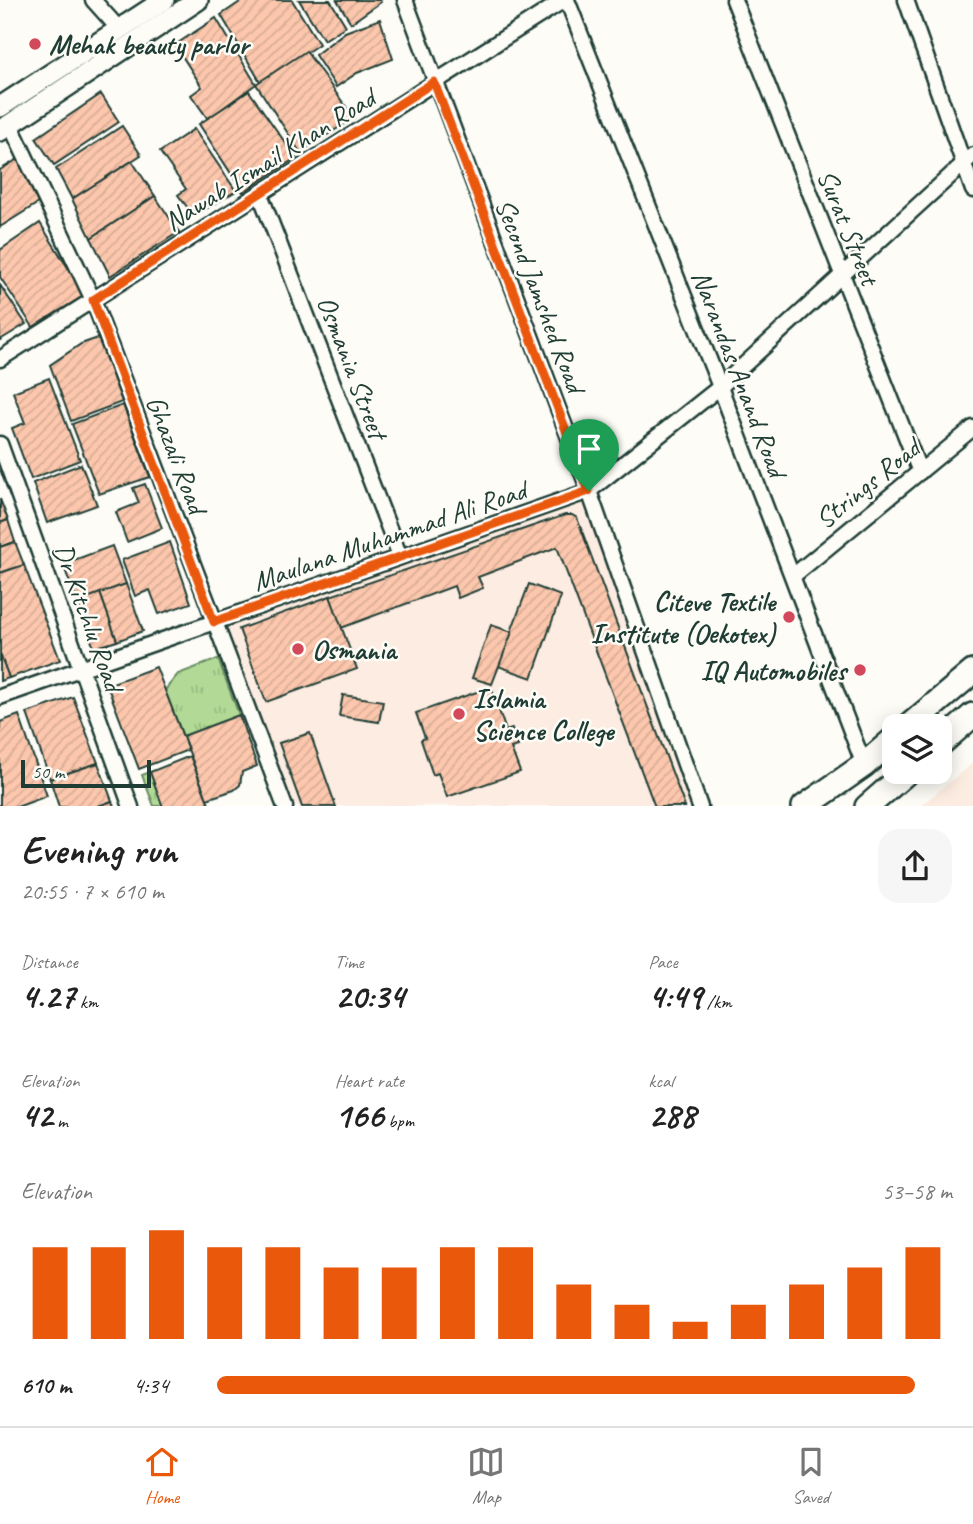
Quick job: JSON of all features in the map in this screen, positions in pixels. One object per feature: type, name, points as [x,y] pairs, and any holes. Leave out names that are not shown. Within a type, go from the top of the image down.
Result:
[{"type":"main road","points":[[3,120],[119,29],[164,0]]},
{"type":"main road","points":[[3,120],[198,0]]},
{"type":"main road","points":[[923,714],[973,672]]},
{"type":"main road","points":[[952,733],[973,715]]},
{"type":"main road","points":[[805,806],[882,749]]},
{"type":"main road","points":[[868,806],[893,784]]},
{"type":"street","points":[[93,0],[119,29]]},
{"type":"street","name":"Second Jamshed Road","points":[[405,0],[589,491],[701,806]]},
{"type":"street","name":"Nawab Ismail Khan Road","points":[[0,359],[565,0]]},
{"type":"street","name":"Narandas Anand Road","points":[[565,0],[720,387],[864,765]]},
{"type":"street","name":"Surat Street","points":[[733,0],[920,472]]},
{"type":"street","points":[[906,0],[968,160],[973,190]]},
{"type":"street","name":"Ghazali Road","points":[[3,120],[93,300],[285,806]]},
{"type":"street","name":"Maulana Muhammad Ali Road","points":[[0,697],[589,491],[720,387],[968,160]]},
{"type":"street","name":"Osmania Street","points":[[260,194],[400,557]]},
{"type":"street","name":"Strings Road","points":[[793,576],[973,428]]},
{"type":"street","name":"Dr Kitchlu Road","points":[[0,444],[131,806]]},
{"type":"shaded area","name":"Islamia Science College","points":[[589,491],[700,806],[285,806],[214,622]]},
{"type":"shaded area","points":[[973,763],[973,806],[920,806],[947,784],[952,784],[952,780]]},
{"type":"green space","points":[[218,659],[239,715],[183,736],[165,690],[178,674]]},
{"type":"green space","points":[[150,772],[163,806],[154,806],[142,775]]},
{"type":"building","points":[[243,0],[292,0],[319,44],[261,83],[221,15]]},
{"type":"building","points":[[299,0],[330,0],[346,26],[324,40]]},
{"type":"building","points":[[337,0],[380,0],[381,2],[351,23]]},
{"type":"building","points":[[216,18],[256,84],[208,119],[191,95],[202,87],[175,45]]},
{"type":"building","points":[[380,19],[393,59],[357,73],[336,87],[315,55],[345,32]]},
{"type":"building","points":[[306,51],[354,118],[300,152],[256,84]]},
{"type":"building","points":[[249,91],[296,158],[243,192],[199,124]]},
{"type":"building","points":[[101,94],[119,122],[54,165],[36,138]]},
{"type":"building","points":[[122,126],[141,155],[72,199],[56,169]]},
{"type":"building","points":[[194,129],[236,191],[194,216],[178,195],[186,189],[160,152]]},
{"type":"building","points":[[18,159],[38,203],[0,227],[0,170]]},
{"type":"building","points":[[132,161],[155,196],[91,238],[72,199]]},
{"type":"building","points":[[155,196],[179,232],[110,276],[91,238]]},
{"type":"building","points":[[40,223],[85,295],[33,327],[0,277],[0,250]]},
{"type":"building","points":[[0,285],[26,324],[0,340]]},
{"type":"building","points":[[98,338],[122,402],[71,421],[50,365],[81,344]]},
{"type":"building","points":[[49,378],[80,460],[31,479],[12,428],[25,423],[13,392]]},
{"type":"building","points":[[123,405],[150,477],[99,494],[72,424]]},
{"type":"building","points":[[81,464],[97,505],[47,523],[33,483]]},
{"type":"building","points":[[145,484],[162,528],[127,542],[116,512],[139,503],[133,488]]},
{"type":"building","points":[[0,499],[8,520],[0,523]]},
{"type":"building","points":[[565,515],[572,515],[577,518],[685,806],[655,806],[557,547],[478,577],[483,588],[458,598],[454,586],[341,628],[330,596]]},
{"type":"building","points":[[8,520],[15,542],[0,547],[0,523]]},
{"type":"building","points":[[15,542],[24,565],[0,573],[0,547]]},
{"type":"building","points":[[170,542],[191,603],[159,614],[150,590],[135,596],[122,560]]},
{"type":"building","points":[[112,546],[126,584],[77,602],[63,564]]},
{"type":"building","points":[[24,565],[60,660],[9,678],[0,654],[0,573]]},
{"type":"building","points":[[126,584],[143,631],[117,641],[100,593]]},
{"type":"building","points":[[529,584],[561,596],[532,678],[498,666]]},
{"type":"building","points":[[100,593],[117,641],[94,648],[77,602]]},
{"type":"building","name":"Osmania","points":[[330,596],[357,669],[266,702],[239,629]]},
{"type":"building","points":[[491,625],[512,632],[492,684],[472,678]]},
{"type":"building","points":[[0,654],[9,678],[0,681]]},
{"type":"building","points":[[156,667],[188,750],[139,769],[107,685]]},
{"type":"building","points":[[491,687],[506,731],[512,729],[518,746],[511,748],[520,772],[447,797],[438,773],[433,775],[421,740],[425,738],[416,713]]},
{"type":"building","points":[[343,695],[383,701],[379,722],[339,716]]},
{"type":"building","points":[[73,697],[98,763],[50,779],[27,713]]},
{"type":"building","points":[[19,715],[47,796],[20,806],[0,806],[0,722]]},
{"type":"building","points":[[239,715],[257,766],[242,772],[240,785],[234,790],[207,799],[183,736]]},
{"type":"building","points":[[310,733],[336,806],[302,806],[279,743]]},
{"type":"building","points":[[190,756],[210,806],[163,806],[150,772]]},
{"type":"building","points":[[98,763],[112,801],[99,806],[59,806],[50,779]]},
{"type":"building","points":[[112,801],[114,806],[99,806]]},
{"type":"place","name":"Mehak beauty parlor","points":[[35,44]]},
{"type":"place","name":"Citeve Textile Institute (Oekotex)","points":[[789,617]]},
{"type":"place","name":"Osmania","points":[[298,649]]},
{"type":"place","name":"IQ Automobiles","points":[[860,670]]},
{"type":"place","name":"Islamia Science College","points":[[459,714]]},
{"type":"route","points":[[434,82],[589,491],[214,622],[93,300],[434,82]]}]
